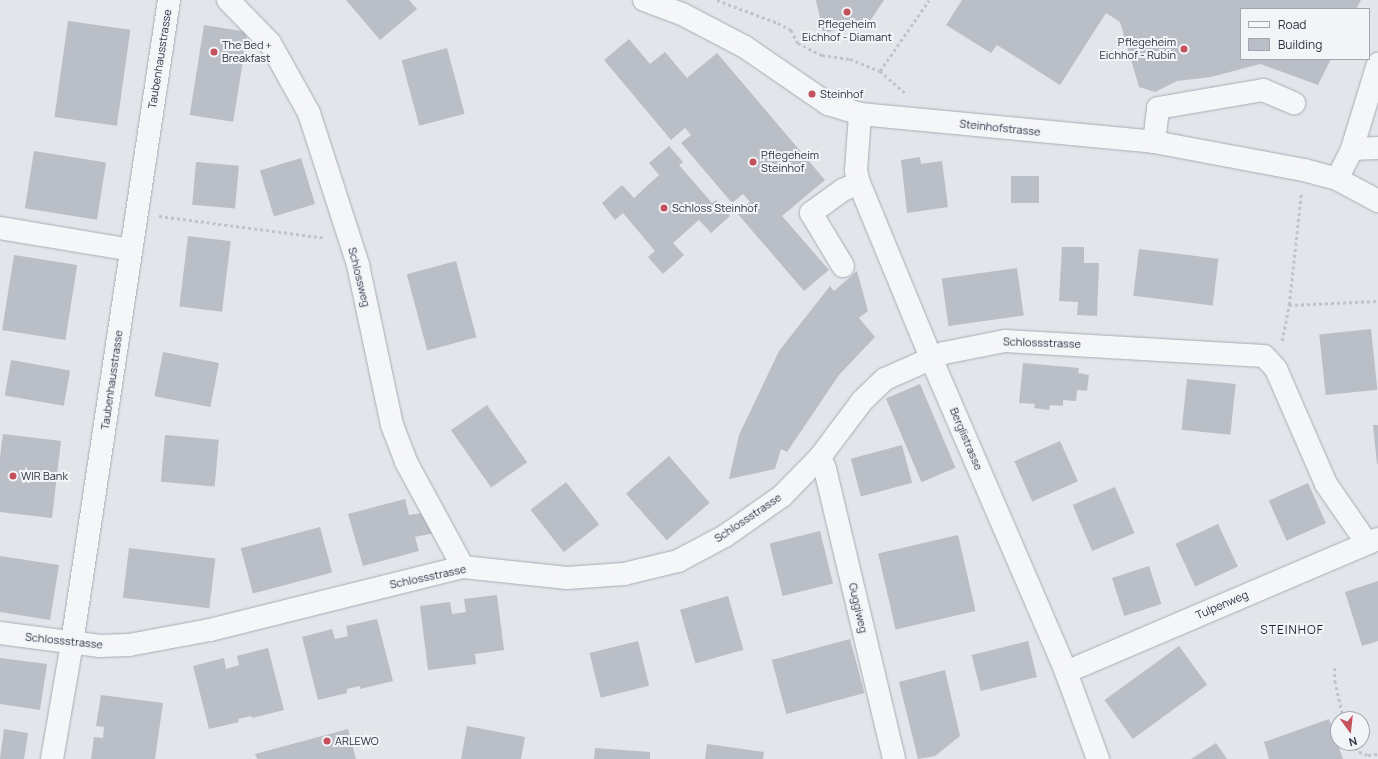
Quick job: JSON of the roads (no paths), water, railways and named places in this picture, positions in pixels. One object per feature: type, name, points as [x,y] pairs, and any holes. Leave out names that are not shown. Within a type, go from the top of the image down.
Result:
[{"type":"street","name":"Taubenhausstrasse","points":[[52,759],[72,643],[169,0]]},
{"type":"street","name":"Schlossweg","points":[[228,0],[270,42],[309,113],[358,265],[392,425],[406,462],[464,567]]},
{"type":"street","name":"Steinhofstrasse","points":[[644,0],[682,14],[745,47],[828,104],[860,114],[1154,142],[1304,170],[1337,179],[1378,201]]},
{"type":"street","points":[[1337,179],[1352,149],[1378,64]]},
{"type":"street","points":[[1154,142],[1158,108],[1263,90],[1294,103]]},
{"type":"street","name":"Berglistrasse","points":[[860,114],[856,171],[859,183],[931,358],[1066,672],[1094,723],[1098,759]]},
{"type":"street","points":[[1352,149],[1378,148]]},
{"type":"street","points":[[843,266],[811,213],[843,190],[859,183]]},
{"type":"street","points":[[0,228],[131,250]]},
{"type":"street","name":"Schlossstrasse","points":[[0,633],[100,646],[150,643],[210,630],[464,567],[567,578],[624,574],[678,560],[724,536],[782,496],[820,457],[862,401],[885,379],[931,358],[1005,341],[1264,356],[1276,369],[1326,484],[1372,541]]},
{"type":"street","name":"Guggiweg","points":[[820,457],[894,759]]},
{"type":"street","name":"Tulpenweg","points":[[1066,672],[1372,541]]},
{"type":"place","name":"Pflegeheim Eichhof - Diamant","points":[[847,12]]},
{"type":"place","name":"Pflegeheim Eichhof - Rubin","points":[[1184,49]]},
{"type":"place","name":"The Bed + Breakfast","points":[[214,52]]},
{"type":"place","name":"Steinhof","points":[[812,94]]},
{"type":"place","name":"Pflegeheim Steinhof","points":[[753,162]]},
{"type":"place","name":"Schloss Steinhof","points":[[664,208]]},
{"type":"place","name":"WIR Bank","points":[[13,476]]},
{"type":"place","name":"ARLEWO","points":[[327,741]]},
{"type":"district","name":"STEINHOF","points":[[1292,630]]}]
